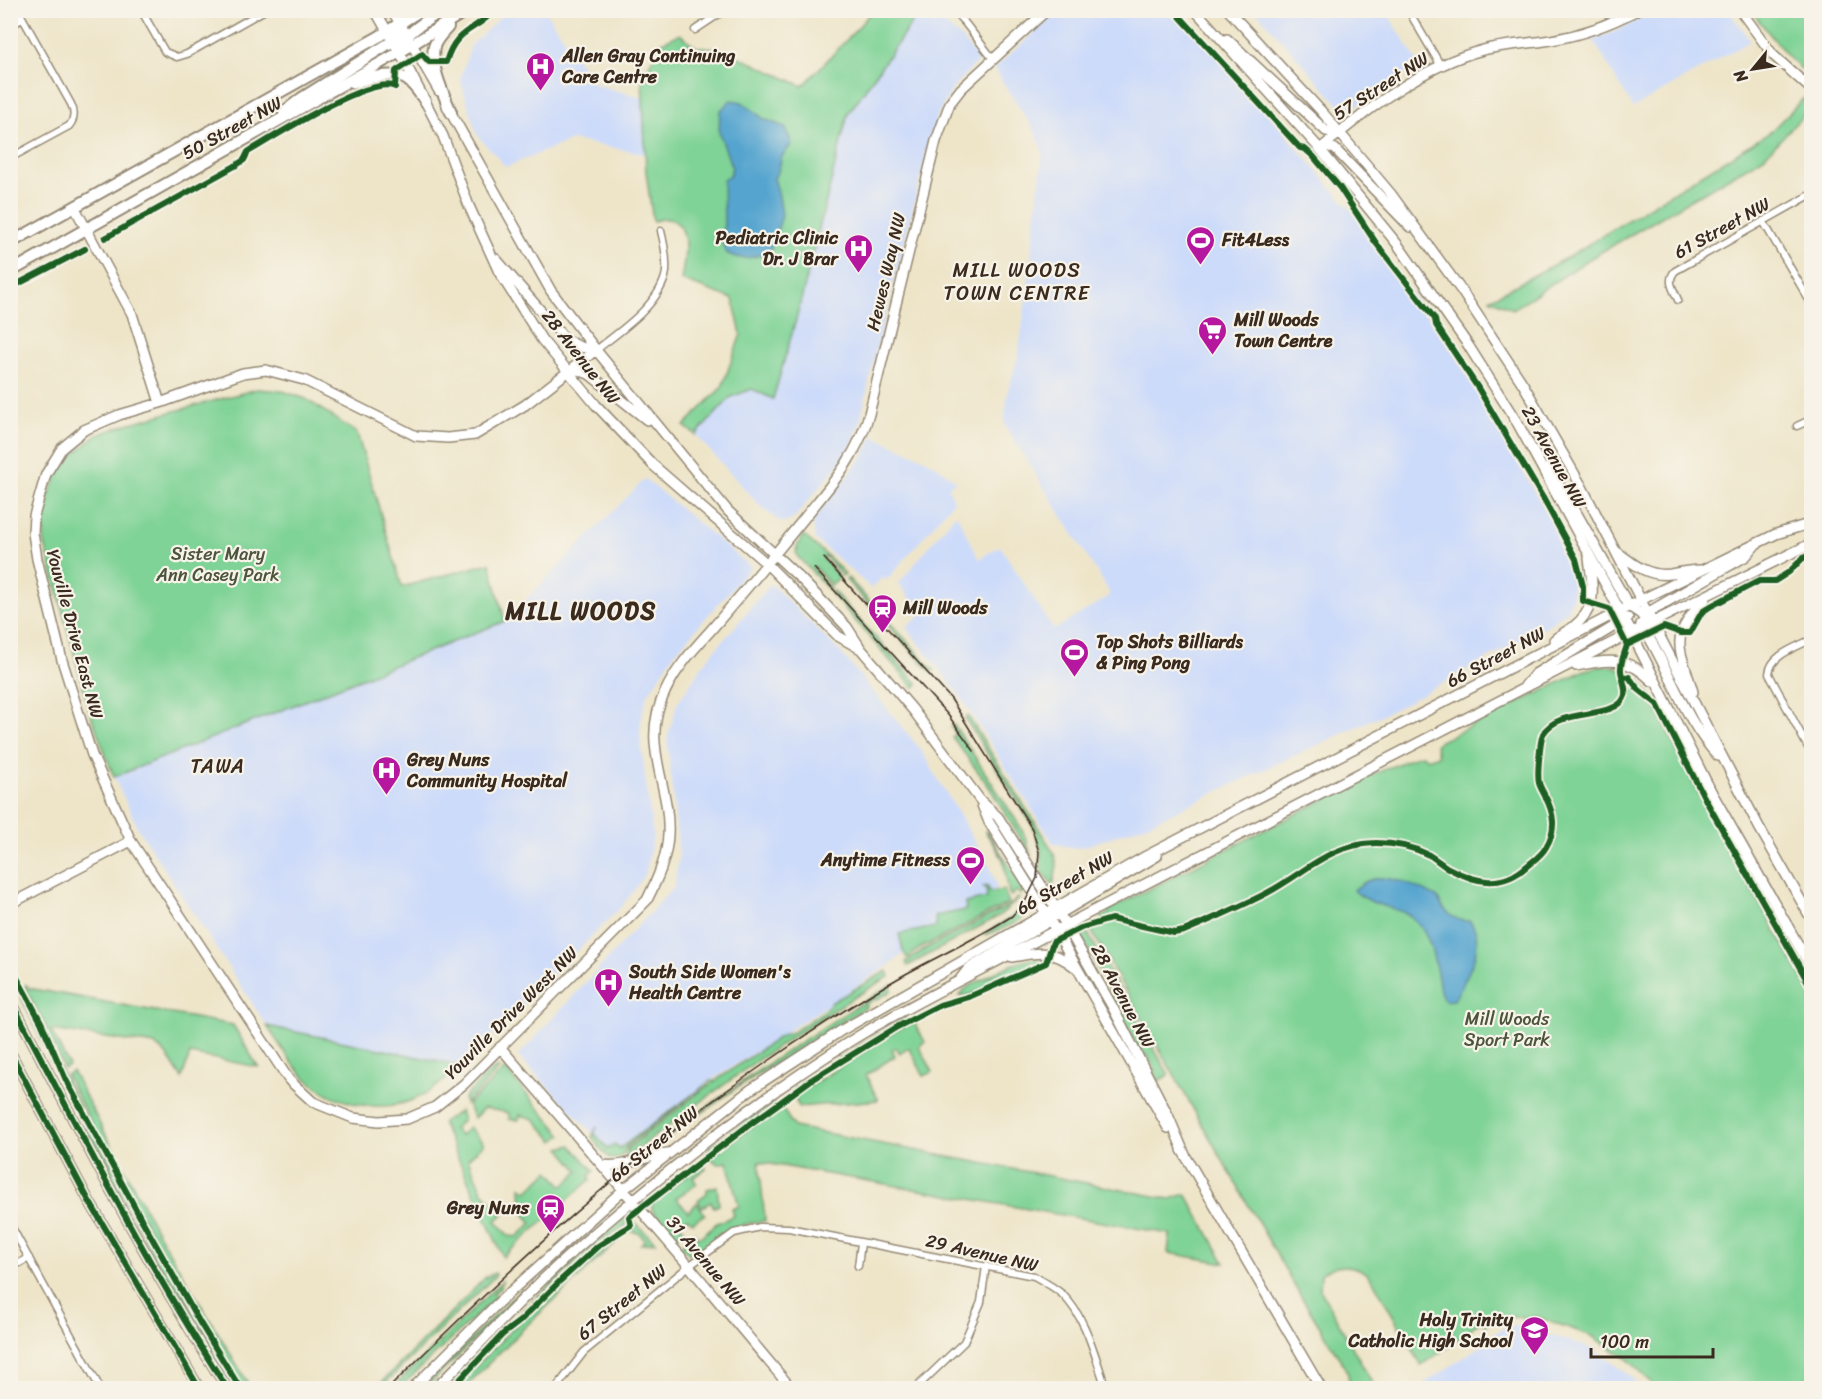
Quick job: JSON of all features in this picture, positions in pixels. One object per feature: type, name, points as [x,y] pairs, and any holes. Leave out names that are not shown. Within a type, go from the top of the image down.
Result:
[{"type":"main road","name":"28 Avenue NW","points":[[375,10],[400,52],[443,136],[468,206],[499,272],[542,340],[628,440],[653,465],[767,564],[838,636],[861,649]]},
{"type":"main road","name":"28 Avenue NW","points":[[392,10],[551,291],[596,350],[728,511],[847,627],[861,649],[914,710],[980,800],[998,817],[1053,913],[1066,925],[1112,1005],[1168,1115],[1185,1155]]},
{"type":"main road","points":[[258,133],[302,98],[390,36],[398,34],[400,24],[421,10]]},
{"type":"main road","points":[[410,41],[442,10]]},
{"type":"main road","name":"Hewes Way NW","points":[[775,555],[839,474],[860,443],[920,200],[950,103],[961,89],[1047,10]]},
{"type":"main road","name":"23 Avenue NW","points":[[1195,10],[1320,149],[1398,245],[1434,295],[1518,424],[1588,553],[1636,616],[1697,709],[1759,827],[1812,920]]},
{"type":"main road","name":"57 Street NW","points":[[1320,149],[1402,88],[1441,66],[1485,50],[1587,32],[1605,26],[1636,10]]},
{"type":"main road","points":[[1740,10],[1773,55],[1812,90]]},
{"type":"main road","name":"23 Avenue NW","points":[[1229,12],[1340,133],[1391,194],[1461,290],[1523,384],[1582,487],[1640,601]]},
{"type":"main road","points":[[400,52],[402,43],[463,13]]},
{"type":"main road","points":[[451,112],[439,81],[434,59],[434,46],[438,38],[463,13]]},
{"type":"main road","points":[[1211,27],[1245,53],[1326,131],[1340,133]]},
{"type":"main road","name":"50 Street NW","points":[[10,243],[390,36]]},
{"type":"main road","name":"50 Street NW","points":[[10,272],[400,52]]},
{"type":"main road","points":[[315,100],[356,82],[378,76],[398,76],[408,80],[425,101]]},
{"type":"main road","points":[[1320,149],[1327,146],[1335,149],[1426,243]]},
{"type":"main road","points":[[75,207],[132,314],[160,403]]},
{"type":"main road","points":[[487,248],[565,339],[580,348],[596,350]]},
{"type":"main road","name":"Youville Drive East NW","points":[[131,842],[82,726],[41,578],[33,533],[34,516],[46,474],[62,448],[84,430],[119,415],[243,374],[266,370],[304,380],[416,436],[448,438],[476,435],[525,405],[567,370],[596,350]]},
{"type":"main road","points":[[567,370],[578,370],[588,374],[663,433]]},
{"type":"main road","points":[[1518,424],[1571,503],[1694,723],[1708,745],[1726,765]]},
{"type":"main road","name":"66 Street NW","points":[[436,1389],[566,1258],[697,1149],[827,1056],[895,1014],[1631,633],[1640,601],[1758,542],[1812,523]]},
{"type":"main road","points":[[1522,691],[1535,674],[1746,556],[1758,542]]},
{"type":"main road","name":"66 Street NW","points":[[412,1389],[498,1303],[623,1190],[668,1153],[771,1074],[870,1014],[1053,913],[1146,856],[1537,654],[1636,616],[1711,593],[1812,543]]},
{"type":"main road","points":[[1614,549],[1635,566],[1652,574],[1702,570]]},
{"type":"main road","points":[[1537,654],[1574,626],[1585,616],[1592,605],[1593,591],[1588,553]]},
{"type":"main road","name":"Youville Drive West NW","points":[[131,842],[289,1080],[313,1102],[353,1118],[379,1121],[407,1119],[435,1107],[464,1084],[647,900],[662,864],[669,834],[655,747],[656,719],[663,694],[677,670],[775,555]]},
{"type":"main road","points":[[1697,709],[1683,665],[1680,640],[1681,633],[1692,613],[1711,593]]},
{"type":"main road","name":"23 Avenue NW","points":[[1636,616],[1631,633],[1658,688],[1712,794],[1812,969]]},
{"type":"main road","points":[[1565,668],[1614,660],[1640,670],[1658,688]]},
{"type":"main road","points":[[10,904],[131,842]]},
{"type":"main road","points":[[1053,913],[1056,930]]},
{"type":"main road","points":[[958,981],[968,969],[1053,913]]},
{"type":"main road","name":"28 Avenue NW","points":[[1056,930],[1165,1123],[1321,1389]]},
{"type":"main road","points":[[1001,960],[1038,952],[1049,953],[1056,954],[1080,970]]},
{"type":"main road","points":[[10,999],[163,1282],[227,1389]]},
{"type":"main road","points":[[10,1012],[46,1067]]},
{"type":"main road","name":"31 Avenue NW","points":[[500,1047],[689,1266],[791,1389]]},
{"type":"main road","points":[[10,1052],[88,1199],[199,1389]]},
{"type":"main road","points":[[602,1165],[625,1165],[651,1155],[668,1153]]},
{"type":"street","points":[[10,158],[66,128],[72,122],[73,109],[18,10]]},
{"type":"street","points":[[141,10],[162,47],[172,57],[187,54],[265,10]]},
{"type":"street","points":[[695,30],[725,10]]},
{"type":"street","points":[[953,10],[993,59]]},
{"type":"street","points":[[1408,10],[1441,66]]},
{"type":"street","points":[[10,26],[22,19]]},
{"type":"street","name":"61 Street NW","points":[[1678,300],[1670,282],[1671,275],[1675,271],[1812,194]]},
{"type":"street","points":[[1763,221],[1812,305]]},
{"type":"street","points":[[596,350],[642,312],[659,290],[666,273],[665,247],[661,231]]},
{"type":"street","points":[[1797,426],[1812,419]]},
{"type":"street","points":[[1812,639],[1780,656],[1770,666],[1771,679],[1812,756]]},
{"type":"street","points":[[10,1224],[100,1389]]},
{"type":"street","name":"67 Street NW","points":[[556,1389],[584,1352],[689,1266],[734,1233],[760,1227],[781,1227]]},
{"type":"street","name":"29 Avenue NW","points":[[781,1227],[1034,1276],[1062,1294],[1076,1312],[1106,1389]]},
{"type":"street","points":[[858,1266],[861,1243]]},
{"type":"street","points":[[10,1268],[29,1258]]},
{"type":"street","points":[[916,1389],[964,1342],[981,1302],[986,1266]]},
{"type":"shaded area","name":"Allen Gray Continuing Care Centre","points":[[507,11],[545,11],[594,84],[642,98],[645,154],[572,140],[506,167],[477,135],[460,79],[471,45]]},
{"type":"shaded area","points":[[920,11],[943,23],[961,38],[979,60],[953,88],[936,117],[854,439],[847,454],[793,519],[780,522],[759,505],[696,435],[731,397],[752,389],[773,398],[797,316],[848,114]]},
{"type":"shaded area","points":[[1058,11],[1179,11],[1350,209],[1454,353],[1564,543],[1572,578],[1573,595],[1567,611],[1544,628],[1395,709],[1148,824],[1078,848],[1053,843],[961,697],[906,627],[921,615],[899,583],[957,515],[979,559],[1000,546],[1054,630],[1108,597],[1109,592],[1105,585],[1004,424],[1008,390],[1018,357],[1043,153],[1035,131],[994,69]]},
{"type":"shaded area","points":[[1256,11],[1386,11],[1419,64],[1346,113]]},
{"type":"shaded area","points":[[1654,11],[1729,11],[1750,41],[1633,108],[1593,40],[1621,29]]},
{"type":"shaded area","points":[[873,436],[923,458],[956,481],[948,487],[954,501],[887,580],[882,577],[872,589],[815,539],[813,521],[864,455]]},
{"type":"shaded area","name":"Grey Nuns Community Hospital","points":[[645,479],[751,567],[674,654],[647,696],[641,718],[640,737],[653,836],[646,872],[636,888],[621,907],[462,1066],[267,1026],[139,830],[114,777],[505,621]]},
{"type":"shaded area","points":[[771,584],[842,654],[921,750],[990,867],[997,887],[987,902],[917,943],[888,966],[709,1082],[618,1149],[608,1149],[518,1056],[674,887],[679,855],[667,739],[677,704],[704,663]]},
{"type":"shaded area","name":"Holy Trinity Catholic High School","points":[[1507,1326],[1523,1326],[1591,1348],[1628,1374],[1641,1388],[1417,1388]]},
{"type":"green space","points":[[872,11],[920,11],[848,114],[797,316],[773,399],[752,389],[731,397],[696,435],[684,426],[722,387],[741,334],[733,299],[681,280],[685,245],[681,228],[676,222],[668,219],[653,221],[646,172],[642,78],[662,42],[680,34],[696,47],[719,48],[803,86]]},
{"type":"green space","points":[[1751,11],[1811,11],[1811,77],[1790,59]]},
{"type":"green space","points":[[1804,98],[1811,107],[1764,157],[1591,258],[1513,309],[1490,299],[1568,257],[1769,133]]},
{"type":"green space","name":"Sister Mary Ann Casey Park","points":[[257,389],[283,391],[306,399],[357,433],[402,587],[490,563],[505,621],[114,777],[90,713],[44,541],[44,514],[50,492],[60,471],[76,452],[98,435],[127,424]]},
{"type":"green space","points":[[803,535],[845,574],[843,576],[825,556],[823,559],[840,577],[831,585],[815,567],[813,568],[830,588],[828,589],[797,556],[798,550],[796,549]]},
{"type":"green space","points":[[848,578],[934,670],[931,672],[846,580]]},
{"type":"green space","points":[[833,591],[918,684],[914,688],[831,593]]},
{"type":"green space","name":"Mill Woods Sport Park","points":[[1614,666],[1639,679],[1650,694],[1680,758],[1724,841],[1811,993],[1811,1388],[1656,1388],[1629,1360],[1592,1336],[1538,1317],[1497,1317],[1485,1325],[1480,1321],[1451,1345],[1421,1365],[1375,1284],[1360,1269],[1343,1266],[1331,1268],[1321,1274],[1320,1289],[1375,1388],[1350,1388],[1348,1374],[1343,1364],[1294,1285],[1091,930],[1104,924],[1101,917],[1109,913],[1108,910],[1374,774],[1417,756],[1422,755],[1428,759],[1438,755],[1435,745],[1438,742],[1585,670]]},
{"type":"green space","points":[[968,716],[1054,853],[1057,865],[1053,885],[1041,871],[1041,850],[1033,826],[965,718]]},
{"type":"green space","points":[[954,725],[1020,826],[1031,856],[988,785],[952,737],[956,734],[951,727]]},
{"type":"green space","points":[[985,831],[1024,889],[1021,895],[1016,891],[1011,896],[1009,893],[1003,859]]},
{"type":"green space","points":[[988,886],[989,892],[1004,890],[1009,903],[919,949],[907,958],[899,934],[936,927],[935,916],[966,910],[965,903],[987,898],[986,889],[983,887]]},
{"type":"green space","points":[[1017,898],[1019,899],[999,916],[908,966],[906,962],[925,949],[1012,904]]},
{"type":"green space","points":[[1022,908],[1025,910],[1030,908],[1027,914],[1017,922],[986,935],[983,934],[1011,918]]},
{"type":"green space","points":[[1086,930],[1169,1075],[1158,1081],[1147,1055],[1142,1057],[1084,941],[1081,931]]},
{"type":"green space","points":[[1045,958],[1042,963],[970,995],[960,996],[968,987],[1005,968],[1025,961]]},
{"type":"green space","points":[[887,971],[890,976],[759,1059],[625,1158],[628,1148],[705,1088],[782,1035],[793,1032],[824,1011],[832,1002]]},
{"type":"green space","points":[[27,985],[28,988],[233,1025],[258,1067],[190,1054],[182,1078],[167,1056],[155,1045],[51,1030],[69,1066],[64,1069],[44,1023],[24,986]]},
{"type":"green space","points":[[891,985],[891,991],[865,1004],[866,1007],[738,1087],[650,1150],[768,1064]]},
{"type":"green space","points":[[21,989],[36,1013],[65,1079],[112,1166],[239,1388],[233,1388],[221,1370],[148,1246],[60,1080],[21,997]]},
{"type":"green space","points":[[904,1018],[908,1020],[824,1070],[793,1092],[797,1084]]},
{"type":"green space","points":[[914,1022],[925,1042],[919,1046],[933,1072],[924,1076],[909,1048],[900,1053],[896,1048],[892,1050],[895,1056],[866,1075],[878,1100],[799,1107],[794,1096],[900,1028]]},
{"type":"green space","points":[[267,1026],[462,1066],[430,1091],[411,1101],[381,1106],[350,1103],[309,1081],[292,1062]]},
{"type":"green space","points":[[498,1067],[499,1069],[465,1104],[464,1098],[490,1071]]},
{"type":"green space","points":[[505,1069],[562,1135],[554,1141],[534,1119],[520,1115],[519,1120],[509,1119],[509,1113],[484,1108],[474,1118],[467,1105]]},
{"type":"green space","points":[[72,1071],[160,1237],[251,1388],[242,1388],[132,1199],[66,1075]]},
{"type":"green space","points":[[712,1080],[627,1146],[618,1158],[613,1159],[604,1153],[592,1137],[594,1133],[608,1149],[614,1144],[619,1149]]},
{"type":"green space","points":[[771,1102],[775,1103],[707,1154],[710,1147]]},
{"type":"green space","points":[[780,1105],[794,1127],[1170,1199],[1186,1194],[1225,1263],[1168,1253],[1170,1234],[759,1162],[765,1221],[744,1224],[727,1232],[695,1256],[688,1253],[681,1245],[694,1233],[699,1238],[717,1223],[734,1216],[732,1209],[739,1206],[727,1162],[718,1164],[710,1158]]},
{"type":"green space","points":[[460,1111],[463,1120],[454,1129],[460,1136],[469,1127],[484,1144],[468,1159],[482,1191],[503,1214],[496,1221],[509,1236],[517,1237],[532,1223],[520,1209],[522,1207],[521,1187],[527,1191],[549,1171],[563,1186],[579,1171],[560,1148],[571,1145],[594,1171],[589,1176],[591,1179],[503,1257],[442,1123]]},
{"type":"green space","points":[[701,1164],[706,1168],[693,1178],[697,1184],[676,1198],[688,1212],[697,1203],[705,1214],[693,1222],[687,1218],[680,1225],[684,1230],[675,1238],[652,1210],[652,1203]]},
{"type":"green space","points":[[717,1186],[719,1205],[714,1207],[711,1202],[702,1207],[698,1200],[707,1193],[707,1189]]},
{"type":"green space","points":[[625,1218],[630,1223],[598,1243],[507,1329],[450,1388],[444,1388],[581,1254]]},
{"type":"green space","points":[[635,1222],[655,1242],[641,1244],[645,1240],[639,1233],[628,1231],[525,1327],[464,1388],[455,1388],[509,1332],[597,1248],[632,1227]]},
{"type":"green space","points":[[495,1273],[496,1275],[380,1388],[376,1388],[486,1277]]},
{"type":"green space","points":[[502,1281],[500,1288],[493,1294],[496,1297],[399,1388],[392,1388]]},
{"type":"green space","points":[[522,1288],[503,1311],[426,1388],[422,1388]]},
{"type":"water","points":[[731,100],[742,102],[764,119],[785,127],[792,144],[782,156],[774,178],[782,216],[770,251],[747,258],[736,257],[725,252],[722,240],[723,180],[729,176],[732,168],[719,132],[720,111]]},
{"type":"water","points":[[1378,878],[1401,882],[1438,898],[1450,915],[1460,920],[1470,921],[1475,930],[1476,950],[1469,971],[1454,1000],[1445,1001],[1441,995],[1431,947],[1419,925],[1400,911],[1370,901],[1353,890],[1367,881]]},
{"type":"tram line","points":[[389,1388],[525,1257],[620,1174],[669,1135],[770,1060],[819,1027],[904,975],[999,924],[1012,916],[1026,900],[1037,878],[1039,852],[1032,829],[951,699],[824,558]]},
{"type":"tram line","points":[[814,568],[948,715],[974,751]]},
{"type":"cycle path","points":[[105,238],[235,166],[244,160],[248,152],[322,109],[366,90],[383,85],[395,87],[396,71],[422,54],[429,62],[446,62],[455,42],[494,10]]},
{"type":"cycle path","points":[[452,1388],[503,1334],[520,1321],[598,1246],[631,1225],[629,1217],[749,1125],[811,1080],[897,1027],[940,1005],[971,996],[1046,963],[1053,942],[1081,928],[1111,919],[1174,933],[1184,931],[1267,893],[1331,854],[1359,845],[1383,843],[1410,848],[1429,855],[1458,873],[1489,881],[1498,881],[1518,873],[1538,857],[1546,847],[1552,834],[1553,821],[1538,779],[1543,734],[1550,726],[1561,720],[1618,705],[1625,695],[1621,668],[1627,645],[1609,609],[1583,601],[1583,586],[1576,559],[1543,498],[1478,388],[1436,325],[1435,319],[1376,243],[1340,188],[1313,156],[1300,148],[1174,10]]},
{"type":"cycle path","points":[[10,288],[85,249]]},
{"type":"cycle path","points":[[1627,645],[1664,627],[1681,633],[1690,633],[1702,612],[1711,606],[1759,581],[1775,581],[1812,553]]},
{"type":"cycle path","points":[[1622,676],[1629,677],[1638,689],[1657,704],[1704,797],[1812,989]]},
{"type":"cycle path","points":[[10,965],[41,1022],[66,1080],[139,1215],[240,1388]]},
{"type":"cycle path","points":[[10,999],[141,1245],[227,1388]]},
{"type":"cycle path","points":[[10,1052],[88,1199],[199,1388]]},
{"type":"place","name":"Allen Gray Continuing Care Centre","points":[[541,92]]},
{"type":"place","name":"Fit4Less","points":[[1201,266]]},
{"type":"place","name":"Pediatric Clinic Dr. J Brar","points":[[859,274]]},
{"type":"place","name":"Mill Woods Town Centre","points":[[1213,356]]},
{"type":"place","name":"Mill Woods","points":[[882,634]]},
{"type":"place","name":"Top Shots Billiards & Ping Pong","points":[[1075,678]]},
{"type":"place","name":"Grey Nuns Community Hospital","points":[[386,796]]},
{"type":"place","name":"Anytime Fitness","points":[[971,886]]},
{"type":"place","name":"South Side Women's Health Centre","points":[[608,1008]]},
{"type":"place","name":"Grey Nuns","points":[[550,1234]]},
{"type":"place","name":"Holy Trinity Catholic High School","points":[[1534,1356]]},
{"type":"district","name":"MILL WOODS TOWN CENTRE","points":[[1017,282]]},
{"type":"district","name":"MILL WOODS","points":[[581,611]]},
{"type":"district","name":"TAWA","points":[[218,766]]}]
